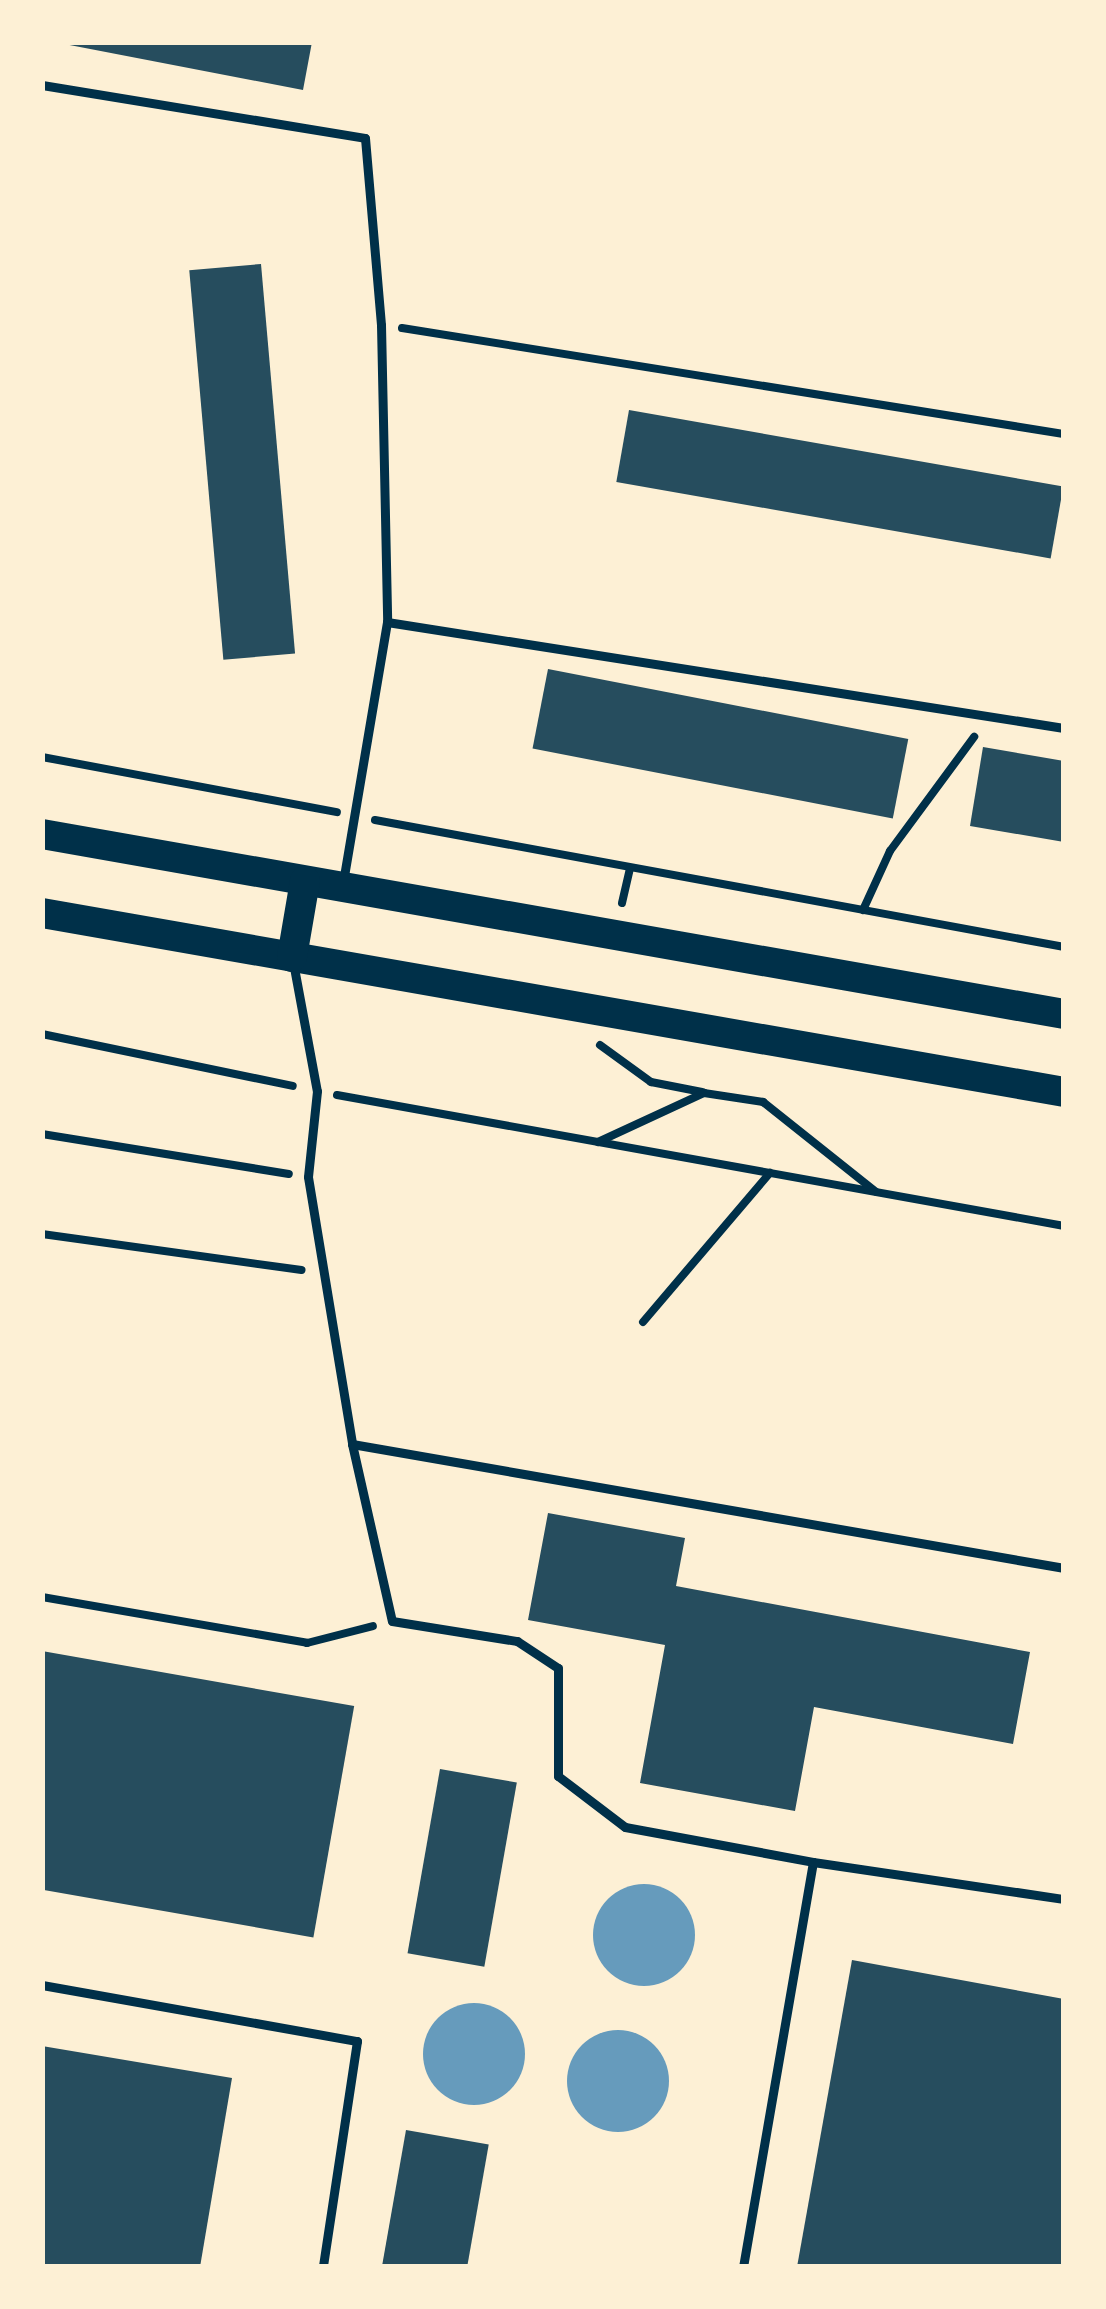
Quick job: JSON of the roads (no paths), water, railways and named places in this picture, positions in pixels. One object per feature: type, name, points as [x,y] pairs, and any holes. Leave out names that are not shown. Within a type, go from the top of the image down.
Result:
[{"type":"main road","points":[[42,834],[1064,1014]]},
{"type":"main road","points":[[292,957],[305,881]]},
{"type":"main road","points":[[42,913],[1064,1092]]},
{"type":"lane","points":[[42,85],[365,138],[381,325],[387,622],[342,888]]},
{"type":"lane","points":[[387,622],[1064,728]]},
{"type":"lane","points":[[292,957],[317,1091],[308,1177],[352,1444],[392,1621],[517,1641],[558,1668],[558,1776],[625,1827],[813,1862],[1064,1899]]},
{"type":"lane","points":[[352,1444],[1064,1568]]},
{"type":"lane","points":[[743,2267],[813,1862]]},
{"type":"lane","points":[[42,1985],[357,2041],[323,2267]]},
{"type":"water","points":[[644,1884],[664,1888],[680,1899],[691,1915],[695,1935],[691,1955],[680,1971],[664,1982],[644,1986],[624,1982],[608,1971],[597,1955],[593,1935],[597,1915],[608,1899],[624,1888]]},
{"type":"water","points":[[474,2003],[494,2007],[510,2018],[521,2034],[525,2054],[521,2074],[510,2090],[494,2101],[474,2105],[454,2101],[438,2090],[427,2074],[423,2054],[427,2034],[438,2018],[454,2007]]},
{"type":"water","points":[[618,2030],[638,2034],[654,2045],[665,2061],[669,2081],[665,2101],[654,2117],[638,2128],[618,2132],[598,2128],[582,2117],[571,2101],[567,2081],[571,2061],[582,2045],[598,2034]]}]
